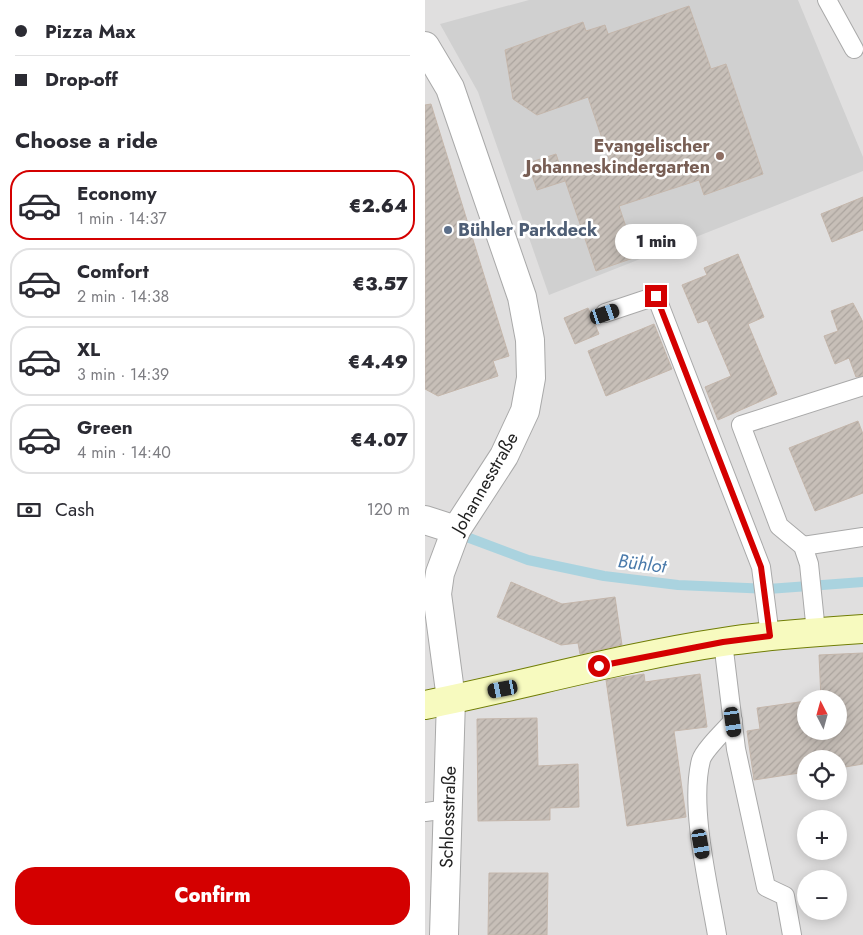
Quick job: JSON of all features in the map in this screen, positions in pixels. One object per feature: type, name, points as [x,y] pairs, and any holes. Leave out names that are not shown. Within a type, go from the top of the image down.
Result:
[{"type":"street","name":"Johannesstraße","points":[[425,46],[450,88],[457,107],[522,297],[530,340],[531,378],[525,412],[504,456],[456,530],[440,573],[437,594],[451,699]]},
{"type":"street","points":[[425,520],[456,530]]},
{"type":"street","points":[[425,704],[618,661],[723,642],[770,636],[814,620],[863,629]]},
{"type":"street","name":"Schlossstraße","points":[[444,935],[437,810],[451,699]]},
{"type":"lane","points":[[827,0],[854,49]]},
{"type":"lane","points":[[605,314],[656,296],[761,567],[770,636]]},
{"type":"lane","points":[[814,620],[809,564],[803,546],[779,526],[741,425],[863,386]]},
{"type":"lane","points":[[803,546],[863,537]]},
{"type":"lane","points":[[723,642],[733,722],[747,807],[766,887],[785,896],[792,935]]},
{"type":"lane","points":[[717,935],[701,844],[698,798],[701,758],[733,722]]},
{"type":"shaded area","points":[[425,0],[863,0],[863,935],[425,935]]},
{"type":"shaded area","points":[[529,0],[798,0],[863,157],[863,171],[549,295],[478,92],[440,24]]},
{"type":"building","points":[[689,6],[711,69],[726,64],[763,174],[704,195],[699,180],[619,206],[636,257],[596,271],[564,177],[610,162],[588,97],[537,115],[513,99],[505,50],[583,22],[586,31],[605,25],[608,34]]},
{"type":"building","name":"Bühler Parkdeck","points":[[431,104],[509,356],[493,361],[498,376],[438,396],[425,389],[425,105]]},
{"type":"building","points":[[556,154],[565,181],[537,190],[528,163]]},
{"type":"building","points":[[863,197],[863,230],[832,242],[821,214]]},
{"type":"building","points":[[738,254],[764,317],[748,324],[777,394],[718,420],[705,387],[731,376],[707,320],[698,323],[682,285],[707,275],[704,268]]},
{"type":"building","points":[[853,303],[863,322],[863,376],[856,377],[849,358],[835,364],[824,336],[838,331],[831,311]]},
{"type":"building","points":[[588,308],[599,334],[575,344],[564,318]]},
{"type":"building","points":[[654,324],[672,369],[606,396],[588,351]]},
{"type":"building","points":[[858,421],[863,434],[863,493],[815,511],[789,448]]},
{"type":"building","points":[[511,582],[562,604],[615,597],[622,645],[580,654],[578,643],[561,645],[497,617]]},
{"type":"building","points":[[863,653],[863,764],[847,767],[847,750],[797,750],[797,773],[754,780],[747,731],[760,729],[757,708],[797,702],[797,740],[847,740],[847,690],[821,690],[819,655]]},
{"type":"building","points":[[644,674],[645,682],[700,674],[707,727],[674,731],[686,817],[627,826],[606,680]]},
{"type":"building","points":[[537,718],[538,766],[578,764],[579,807],[550,808],[550,820],[478,821],[477,719]]},
{"type":"building","points":[[489,873],[548,873],[547,935],[488,935]]},
{"type":"waterway","name":"Bühlot","points":[[456,533],[528,560],[604,576],[678,585],[768,589],[863,582]]},
{"type":"place","name":"Evangelischer Johanneskindergarten","points":[[720,156]]},
{"type":"place","name":"Bühler Parkdeck","points":[[448,230]]},
{"type":"route","points":[[599,666],[723,642],[770,636],[761,567],[656,296]]}]
